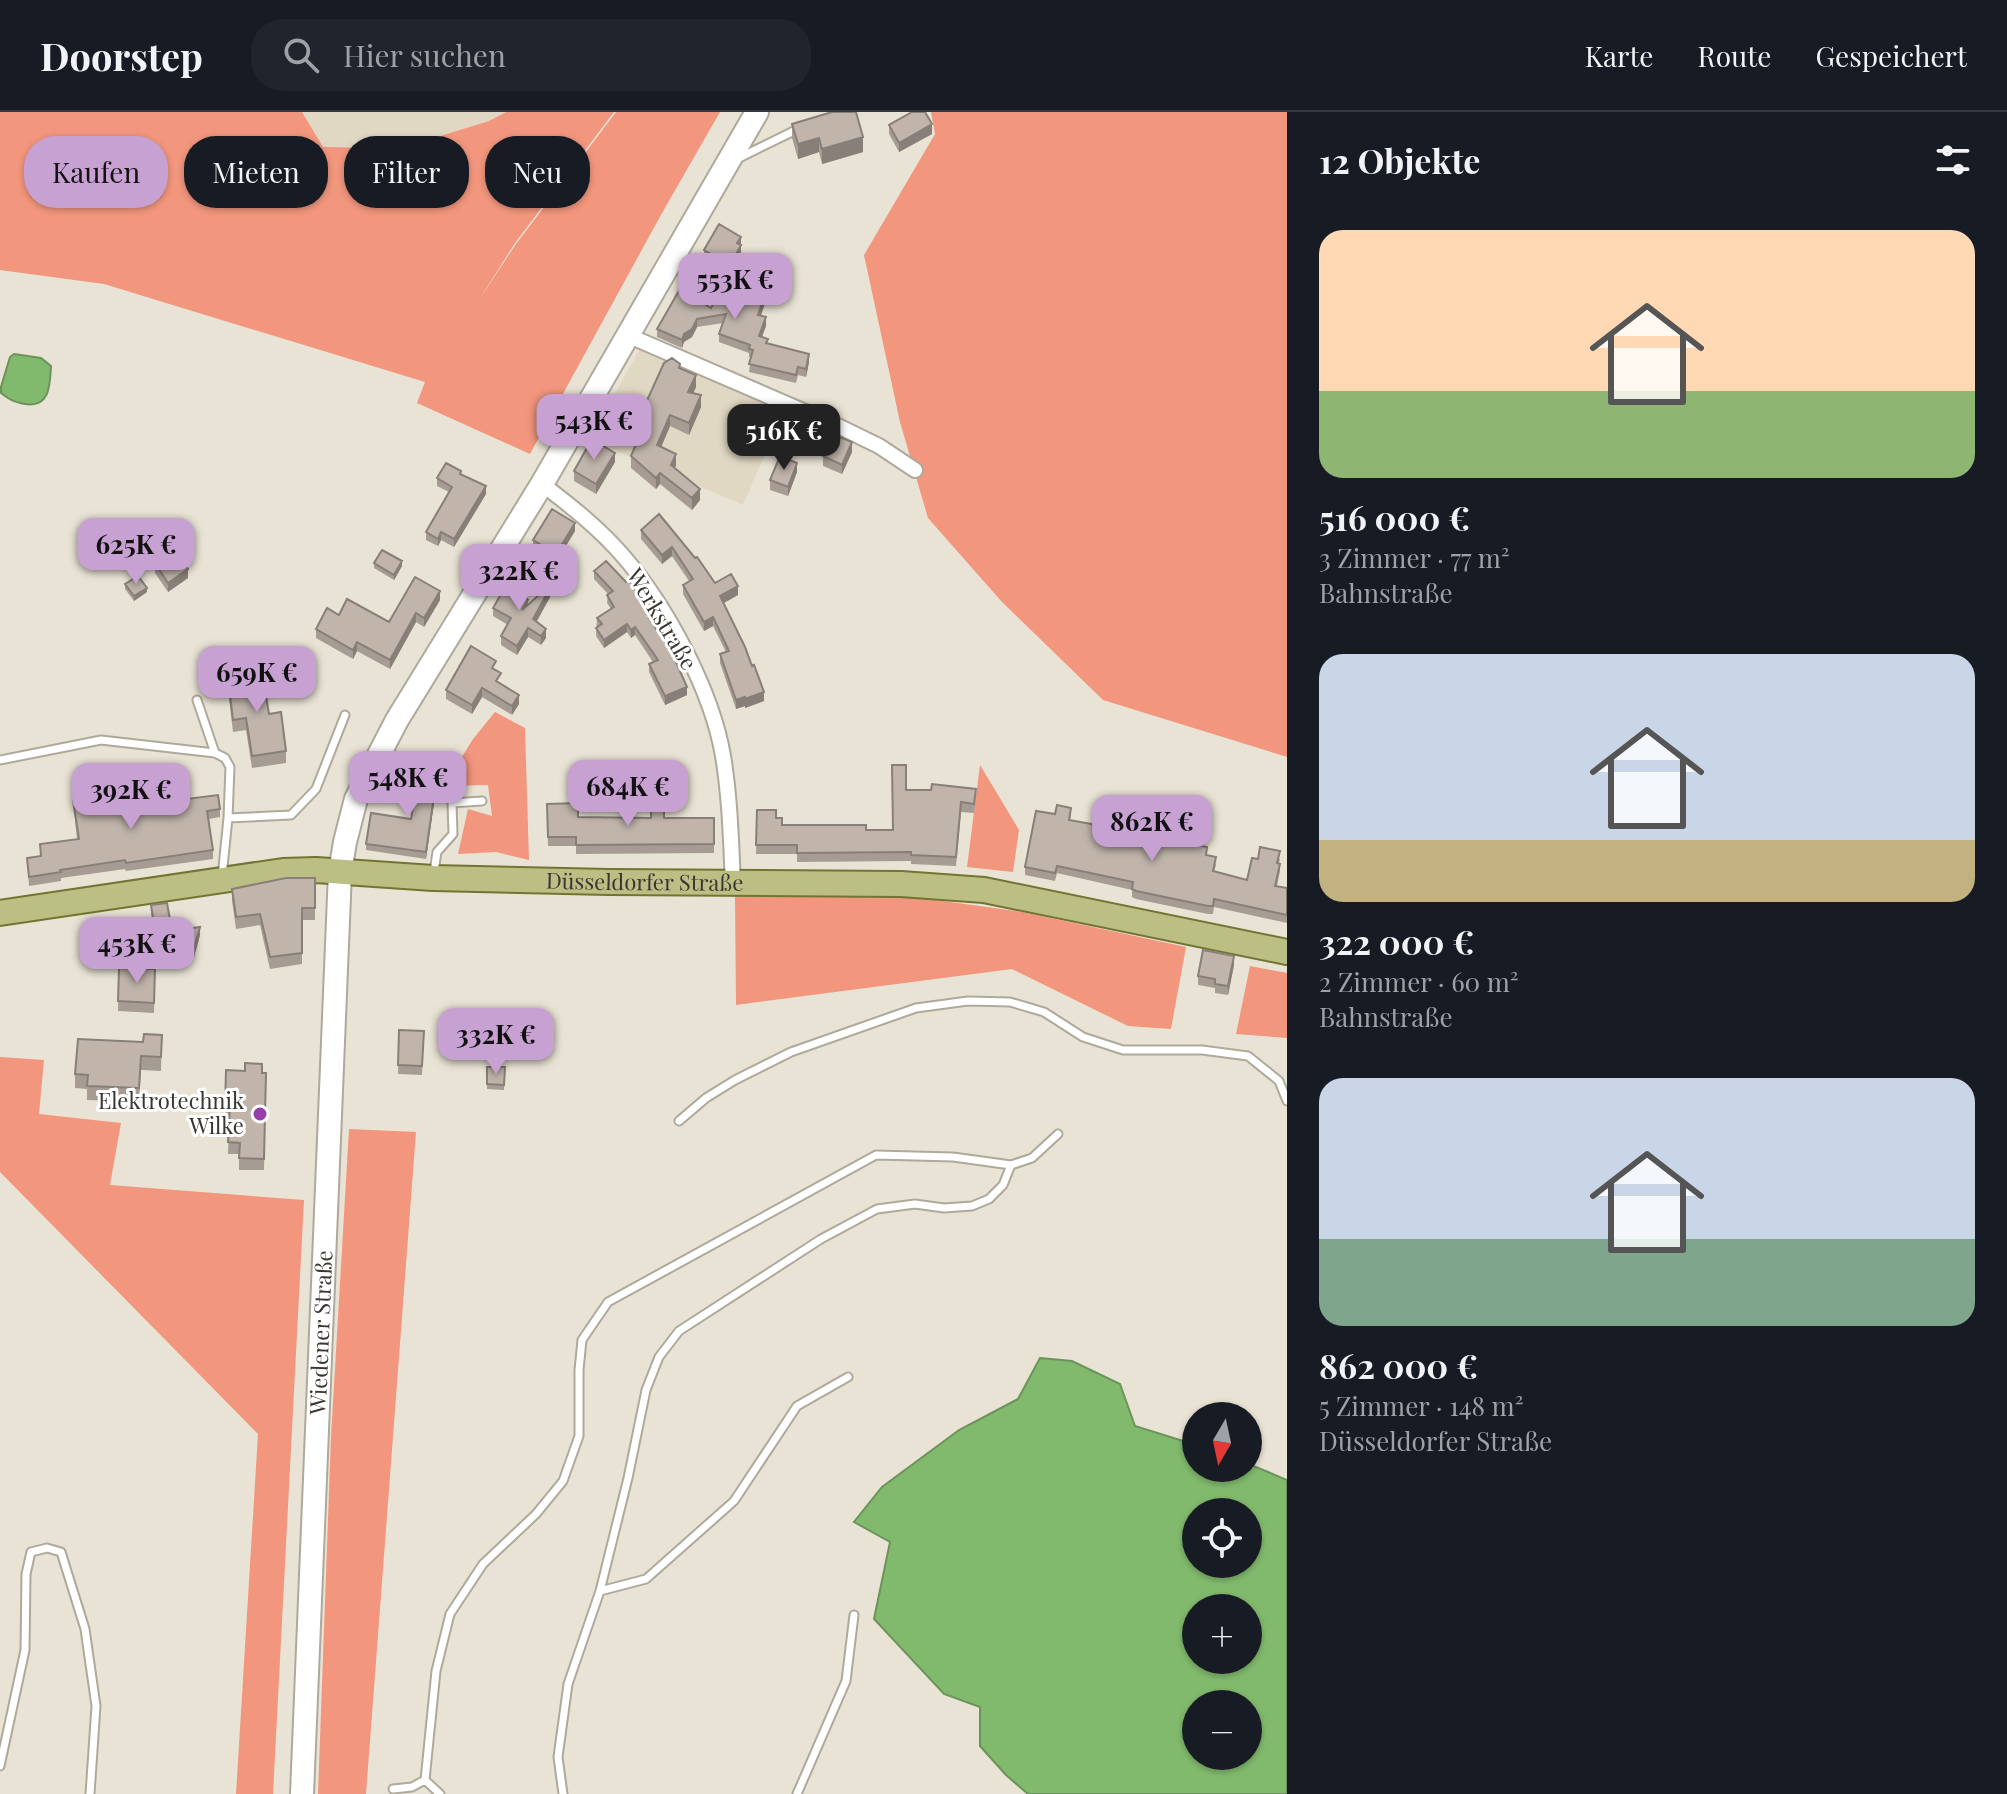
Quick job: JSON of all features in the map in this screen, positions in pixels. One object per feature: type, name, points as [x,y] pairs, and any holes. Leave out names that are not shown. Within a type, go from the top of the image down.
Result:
[{"type":"main road","name":"Wiedener Straße","points":[[302,1794],[340,872],[356,799],[397,720],[542,484],[757,112]]},
{"type":"main road","name":"Düsseldorfer Straße","points":[[0,913],[283,871],[316,870],[433,878],[901,884],[984,890],[1287,952]]},
{"type":"street","points":[[627,335],[840,427],[879,446],[915,470]]},
{"type":"street","name":"Werkstraße","points":[[542,484],[574,508],[624,557],[660,607],[689,656],[712,713],[723,753],[729,799],[733,884]]},
{"type":"lane","points":[[725,166],[804,127]]},
{"type":"lane","points":[[197,700],[215,753]]},
{"type":"lane","points":[[228,818],[291,815],[316,789],[345,715]]},
{"type":"lane","points":[[0,760],[101,740],[215,753],[225,758],[230,767],[222,879]]},
{"type":"lane","points":[[433,878],[437,852],[453,834],[452,803],[482,801]]},
{"type":"lane","points":[[679,1121],[706,1098],[735,1080],[791,1052],[916,1008],[968,1001],[1010,1002],[1044,1012],[1083,1037],[1123,1050],[1202,1050],[1248,1056],[1279,1081],[1287,1101]]},
{"type":"lane","points":[[425,1780],[436,1671],[450,1614],[483,1564],[536,1514],[563,1481],[579,1436],[582,1340],[608,1302],[876,1155],[953,1157],[1011,1165],[1032,1158],[1058,1134]]},
{"type":"lane","points":[[563,1794],[558,1757],[568,1684],[600,1591],[646,1390],[659,1357],[679,1331],[821,1239],[877,1209],[915,1204],[944,1208],[972,1206],[989,1199],[1003,1185],[1011,1165]]},
{"type":"lane","points":[[600,1591],[646,1579],[734,1501],[797,1406],[848,1377]]},
{"type":"lane","points":[[0,1766],[25,1650],[26,1574],[31,1552],[47,1548],[61,1552],[85,1629],[96,1706],[90,1794]]},
{"type":"lane","points":[[797,1794],[846,1681],[854,1615]]},
{"type":"lane","points":[[393,1789],[412,1787],[425,1780]]},
{"type":"lane","points":[[425,1780],[440,1794]]},
{"type":"shaded area","points":[[0,112],[302,112],[316,136],[184,136],[184,208],[328,208],[328,147],[344,147],[344,208],[469,208],[469,136],[440,136],[489,121],[506,112],[614,112],[590,144],[590,136],[485,136],[485,208],[541,208],[477,303],[543,208],[590,208],[590,146],[616,112],[720,112],[530,454],[417,403],[425,382],[104,284],[0,270]]},
{"type":"shaded area","points":[[302,112],[506,112],[489,121],[440,136],[344,136],[344,147],[328,147],[328,136],[316,136]]},
{"type":"shaded area","points":[[931,112],[1287,112],[1287,757],[1103,700],[1002,602],[928,518],[900,422],[864,255],[935,134]]},
{"type":"shaded area","points":[[640,349],[784,410],[743,505],[589,439]]},
{"type":"shaded area","points":[[14,354],[41,358],[51,366],[47,394],[39,402],[21,403],[1,393],[10,357]]},
{"type":"shaded area","points":[[495,712],[525,728],[529,860],[496,852],[458,854],[468,809],[492,816],[488,785],[444,786],[473,739]]},
{"type":"shaded area","points":[[980,765],[1019,830],[1013,872],[967,867]]},
{"type":"shaded area","points":[[899,895],[1023,912],[1186,947],[1171,1029],[1128,1026],[1012,969],[736,1005],[735,896]]},
{"type":"shaded area","points":[[1250,966],[1287,973],[1287,1038],[1236,1034]]},
{"type":"shaded area","points":[[0,1057],[44,1060],[39,1114],[121,1123],[110,1185],[304,1200],[273,1794],[236,1794],[258,1434],[0,1172]]},
{"type":"shaded area","points":[[349,1129],[416,1132],[366,1794],[318,1794],[331,1437]]},
{"type":"shaded area","points":[[1040,1358],[1072,1361],[1120,1384],[1135,1426],[1182,1441],[1182,1482],[1262,1482],[1262,1469],[1287,1480],[1287,1794],[1028,1794],[1006,1775],[980,1746],[980,1707],[944,1694],[874,1619],[890,1542],[854,1522],[882,1487],[959,1430],[1018,1399]]},
{"type":"building","points":[[832,112],[856,112],[863,137],[822,149],[819,138],[798,144],[792,124]]},
{"type":"building","points":[[912,112],[925,112],[932,124],[899,143],[889,125]]},
{"type":"building","points":[[719,224],[741,237],[737,243],[741,245],[730,265],[704,250]]},
{"type":"building","points":[[733,267],[769,282],[758,315],[766,317],[759,336],[768,339],[766,343],[809,354],[806,369],[798,367],[796,375],[749,364],[753,350],[749,349],[750,345],[719,334],[726,314],[697,319],[682,340],[657,329],[680,289],[711,308]]},
{"type":"building","points":[[672,358],[680,364],[679,368],[696,375],[688,392],[701,395],[689,423],[670,415],[657,445],[676,454],[671,465],[700,489],[692,498],[660,473],[656,478],[631,456],[646,421],[639,418],[664,363]]},
{"type":"building","points":[[832,434],[852,442],[842,465],[823,456]]},
{"type":"building","points":[[592,439],[615,453],[596,484],[574,471]]},
{"type":"building","points":[[780,456],[797,463],[788,487],[770,480]]},
{"type":"building","points":[[446,463],[461,471],[460,474],[486,486],[454,539],[441,532],[438,539],[426,532],[452,487],[437,478]]},
{"type":"building","points":[[552,509],[575,523],[556,554],[533,540]]},
{"type":"building","points":[[659,514],[697,557],[715,583],[731,574],[738,586],[720,596],[764,692],[736,700],[720,654],[729,651],[713,617],[704,622],[683,585],[693,579],[672,547],[662,555],[641,530]]},
{"type":"building","points":[[175,550],[188,569],[168,583],[155,563]]},
{"type":"building","points":[[382,550],[402,561],[394,575],[374,563]]},
{"type":"building","points":[[606,561],[626,582],[629,580],[652,616],[649,618],[672,653],[687,687],[665,696],[649,664],[658,660],[635,627],[631,630],[627,624],[604,640],[596,628],[602,624],[597,618],[614,607],[607,595],[613,591],[594,571]]},
{"type":"building","points":[[138,576],[147,588],[134,596],[125,584]]},
{"type":"building","points":[[415,577],[440,591],[424,618],[416,613],[390,660],[357,642],[353,650],[316,629],[327,608],[339,615],[347,599],[389,622]]},
{"type":"building","points":[[509,580],[528,591],[524,598],[528,600],[522,610],[550,588],[533,619],[546,629],[541,636],[528,628],[517,646],[501,636],[511,618],[493,608]]},
{"type":"building","points":[[471,646],[496,661],[492,668],[501,673],[496,681],[519,695],[512,706],[482,688],[472,705],[446,690]]},
{"type":"building","points":[[262,673],[269,714],[281,712],[286,751],[252,756],[246,718],[233,720],[228,678]]},
{"type":"building","points":[[420,765],[438,768],[426,852],[366,844],[371,813],[411,819]]},
{"type":"building","points":[[892,765],[906,765],[906,790],[931,790],[932,784],[976,789],[974,804],[961,802],[956,857],[911,855],[911,852],[797,853],[797,845],[756,845],[757,810],[776,810],[776,818],[782,818],[782,825],[866,825],[866,830],[893,830]]},
{"type":"building","points":[[177,786],[179,800],[218,795],[220,809],[207,811],[213,850],[126,863],[125,860],[29,877],[27,858],[41,856],[40,844],[79,839],[73,800],[81,799],[85,794],[111,812],[108,796]]},
{"type":"building","points":[[578,803],[578,817],[651,818],[651,804],[664,804],[664,818],[714,818],[714,844],[576,845],[576,837],[548,837],[547,804]]},
{"type":"building","points":[[1057,805],[1071,808],[1069,820],[1131,828],[1129,838],[1160,845],[1164,826],[1178,829],[1175,841],[1207,847],[1206,855],[1216,857],[1213,871],[1247,880],[1252,858],[1258,859],[1260,847],[1280,851],[1275,886],[1287,888],[1287,915],[1214,899],[1213,906],[1208,906],[1136,891],[1132,889],[1133,882],[1057,866],[1055,873],[1025,867],[1036,811],[1055,814]]},
{"type":"building","points":[[286,878],[315,878],[315,908],[302,908],[302,953],[270,957],[260,914],[236,917],[232,889]]},
{"type":"building","points":[[167,903],[172,931],[200,927],[194,949],[159,955],[151,905]]},
{"type":"building","points":[[1203,950],[1234,956],[1228,986],[1215,984],[1215,979],[1198,976]]},
{"type":"building","points":[[119,968],[155,969],[154,1003],[118,1001]]},
{"type":"building","points":[[399,1030],[424,1031],[422,1066],[398,1065]]},
{"type":"building","points":[[144,1034],[162,1035],[161,1057],[141,1056],[139,1088],[87,1086],[88,1075],[75,1074],[78,1039],[143,1042]]},
{"type":"building","points":[[245,1063],[262,1064],[262,1073],[266,1073],[264,1159],[239,1158],[240,1143],[228,1142],[230,1107],[225,1107],[226,1070],[245,1071]]},
{"type":"building","points":[[487,1067],[505,1067],[504,1085],[487,1084]]},
{"type":"place","name":"Elektrotechnik Wilke","points":[[260,1114]]}]
